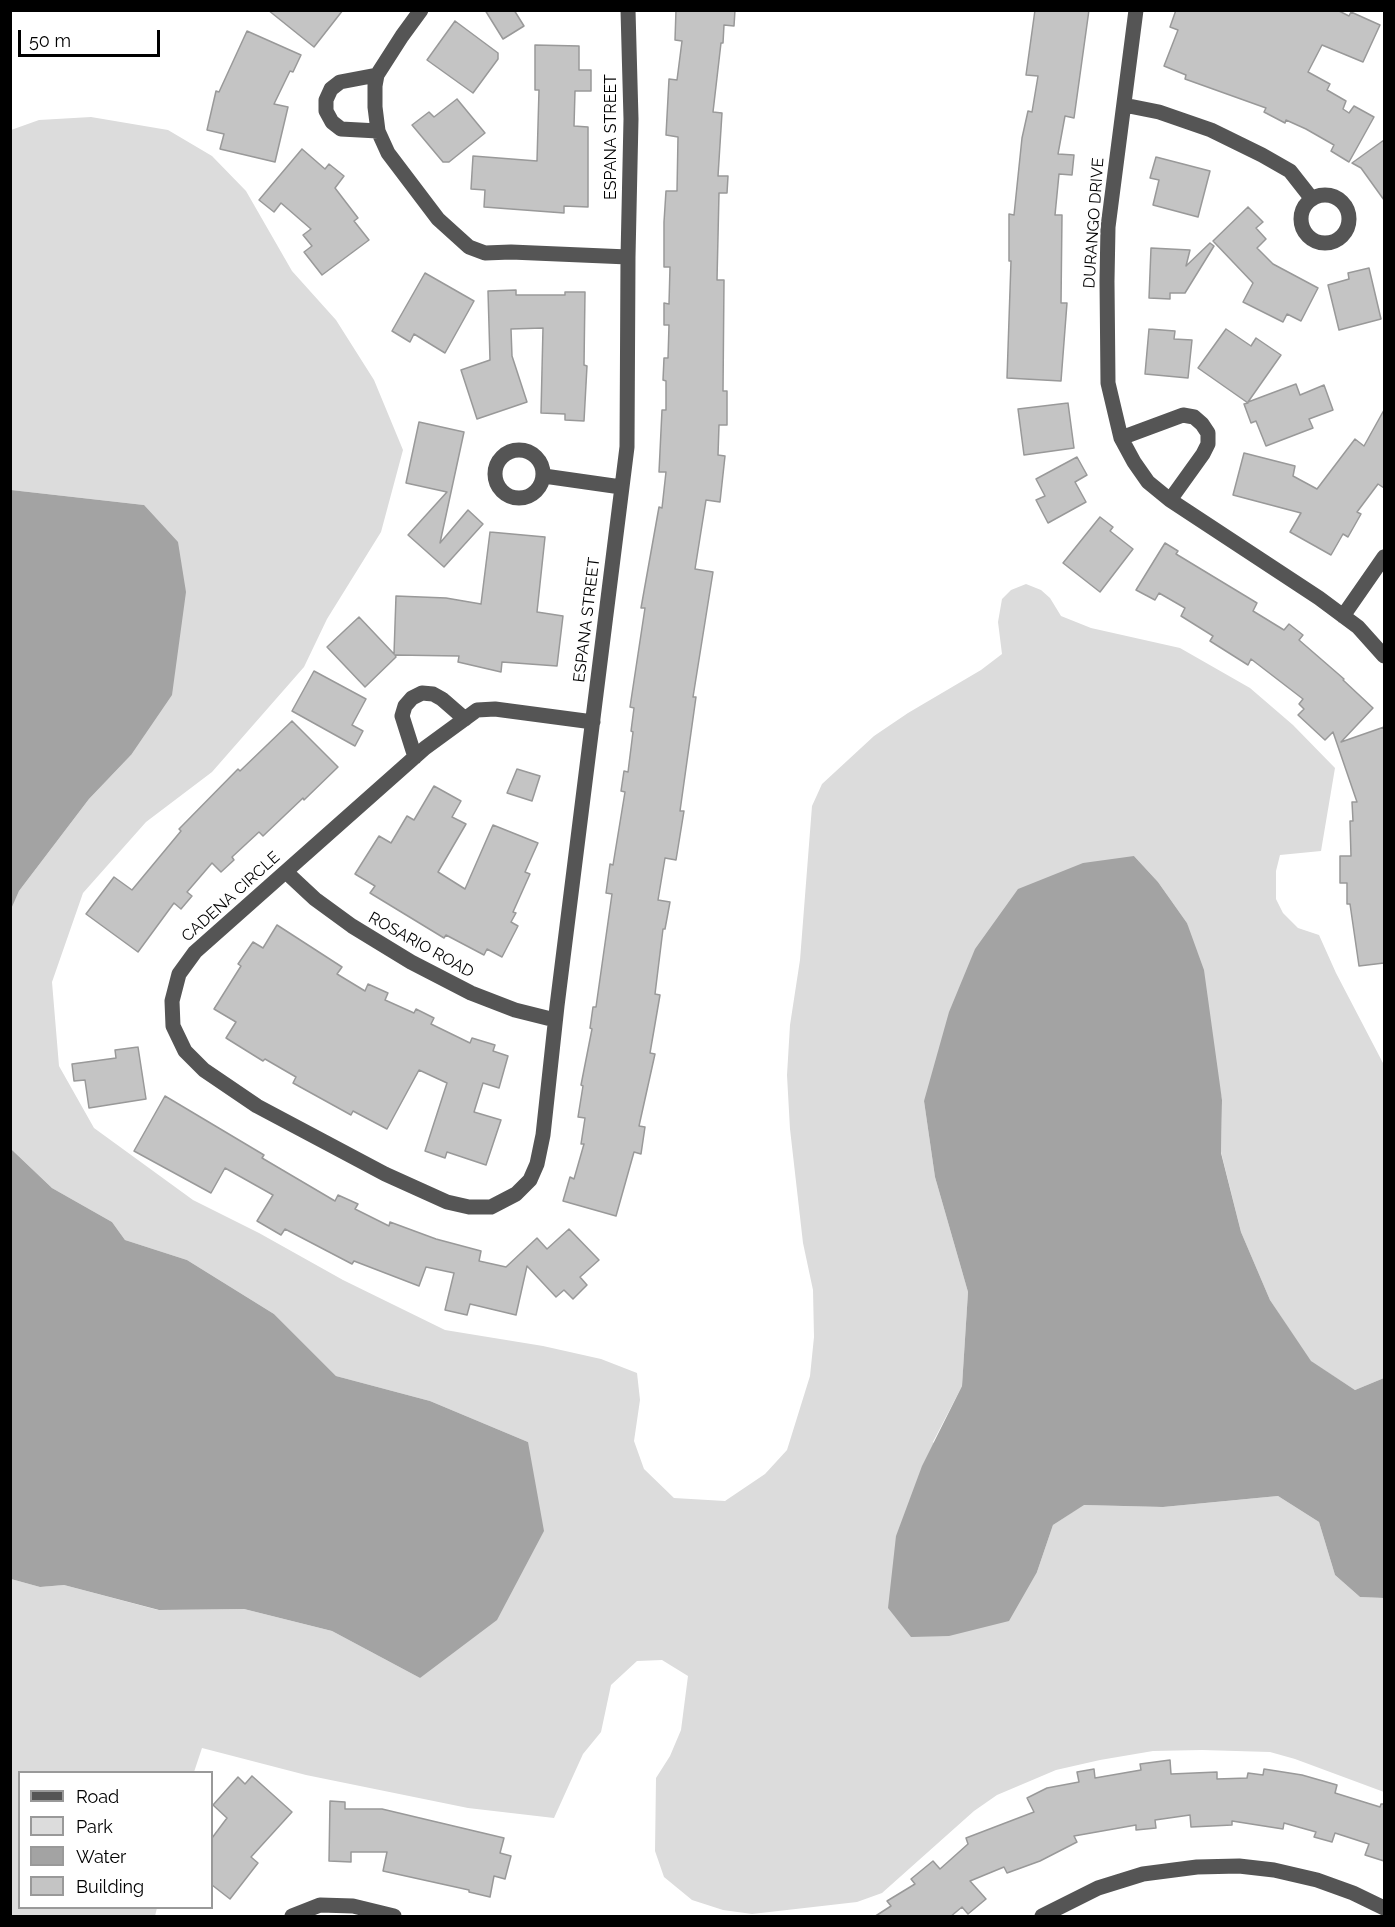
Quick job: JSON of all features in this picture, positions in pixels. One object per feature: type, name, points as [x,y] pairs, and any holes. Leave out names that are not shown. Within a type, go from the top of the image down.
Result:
[{"type":"street","points":[[421,10],[395,45],[377,75],[375,86],[378,131],[387,153],[438,219],[469,247],[485,253],[628,257]]},
{"type":"street","name":"ESPANA STREET","points":[[490,1207],[516,1194],[530,1180],[537,1164],[543,1135],[555,1020],[627,447],[631,119],[628,10]]},
{"type":"street","name":"DURANGO DRIVE","points":[[1136,10],[1111,199],[1107,281],[1108,383],[1121,438],[1148,482],[1170,500],[1319,598],[1358,627],[1384,656]]},
{"type":"street","points":[[377,75],[340,82],[331,89],[326,100],[327,111],[332,122],[341,129],[378,131]]},
{"type":"street","points":[[1124,105],[1159,112],[1211,130],[1262,154],[1290,171],[1312,199]]},
{"type":"street","points":[[1121,438],[1183,415],[1194,417],[1202,424],[1208,434],[1208,444],[1170,500]]},
{"type":"street","points":[[544,476],[621,487]]},
{"type":"street","points":[[1343,616],[1384,557]]},
{"type":"street","points":[[415,757],[402,716],[405,706],[412,698],[422,693],[433,694],[465,719]]},
{"type":"street","name":"CADENA CIRCLE","points":[[490,1207],[469,1207],[447,1202],[385,1174],[257,1106],[204,1070],[185,1051],[173,1026],[172,1001],[179,974],[195,952],[415,757],[477,710],[495,709],[593,722]]},
{"type":"street","name":"ROSARIO ROAD","points":[[286,872],[315,899],[352,927],[411,962],[471,993],[515,1010],[555,1020]]},
{"type":"street","points":[[1042,1917],[1098,1888],[1143,1874],[1197,1867],[1239,1866],[1274,1870],[1317,1880],[1353,1893],[1384,1908]]},
{"type":"street","points":[[1072,1917],[1073,1900]]},
{"type":"street","points":[[291,1917],[320,1905],[353,1906],[394,1917]]},
{"type":"green space","points":[[91,117],[168,130],[212,156],[246,191],[292,271],[336,320],[374,380],[403,450],[381,532],[327,619],[304,667],[212,772],[146,822],[83,893],[52,982],[59,1066],[94,1128],[193,1200],[259,1233],[343,1280],[445,1330],[543,1346],[601,1359],[637,1373],[640,1400],[634,1441],[644,1469],[674,1498],[725,1501],[765,1474],[787,1450],[810,1376],[814,1337],[813,1290],[803,1243],[790,1129],[787,1075],[790,1025],[800,960],[812,806],[822,784],[874,736],[981,670],[1002,654],[998,622],[1002,599],[1011,590],[1026,584],[1041,590],[1050,598],[1061,616],[1091,628],[1180,648],[1250,688],[1293,725],[1335,768],[1321,851],[1280,855],[1276,871],[1276,899],[1283,913],[1298,928],[1319,935],[1384,1065],[1384,1378],[1355,1390],[1310,1361],[1270,1300],[1241,1232],[1221,1152],[1222,1100],[1187,923],[1158,882],[1134,856],[924,1101],[935,1177],[968,1292],[962,1386],[933,1442],[1037,1572],[1053,1525],[1083,1505],[1163,1507],[1278,1496],[1319,1522],[1335,1575],[1360,1597],[1384,1598],[1384,1792],[1270,1752],[1153,1751],[1100,1760],[1056,1770],[997,1795],[974,1811],[882,1893],[857,1902],[752,1914],[723,1910],[692,1900],[664,1877],[655,1851],[656,1778],[670,1756],[681,1730],[688,1676],[662,1660],[637,1661],[611,1685],[601,1732],[583,1754],[554,1818],[468,1808],[306,1775],[202,1748],[194,1771],[18,1771],[18,1909],[157,1909],[155,1916],[11,1916],[11,1579],[40,1587],[64,1585],[158,1610],[244,1609],[332,1631],[420,1678],[528,1442],[430,1401],[336,1376],[274,1314],[187,1260],[125,1240],[112,1222],[52,1188],[11,1149],[10,909],[19,891],[89,799],[131,755],[144,505],[11,490],[11,130],[39,120]]},
{"type":"water","points":[[11,490],[144,505],[178,542],[186,592],[172,695],[131,755],[89,799],[19,891],[11,909]]},
{"type":"water","points":[[1134,856],[1158,882],[1187,923],[1204,970],[1222,1100],[1221,1153],[1241,1232],[1270,1300],[1311,1361],[1355,1390],[1384,1378],[1384,1598],[1360,1597],[1335,1575],[1319,1522],[1278,1496],[1163,1507],[1084,1505],[1053,1525],[1037,1572],[1009,1621],[949,1636],[911,1637],[888,1608],[896,1536],[922,1466],[962,1386],[968,1292],[935,1177],[924,1101],[949,1012],[975,949],[1018,889],[1083,863]]},
{"type":"water","points":[[11,1149],[52,1188],[112,1222],[125,1240],[187,1260],[274,1314],[336,1376],[430,1401],[528,1442],[544,1531],[497,1620],[420,1678],[332,1631],[244,1609],[159,1610],[64,1585],[40,1587],[11,1579]]},
{"type":"building","points":[[268,10],[343,10],[314,47]]},
{"type":"building","points":[[485,10],[514,10],[524,26],[503,39]]},
{"type":"building","points":[[676,10],[735,10],[734,26],[724,25],[713,112],[722,113],[718,176],[728,176],[727,193],[719,193],[717,280],[724,280],[723,391],[727,391],[727,425],[719,425],[718,455],[725,456],[720,502],[706,500],[695,569],[713,572],[693,697],[696,697],[680,811],[684,811],[676,860],[665,858],[658,900],[670,902],[665,929],[663,929],[655,994],[660,995],[650,1053],[655,1054],[639,1126],[645,1127],[641,1154],[634,1152],[616,1216],[563,1201],[570,1177],[574,1179],[584,1144],[581,1144],[585,1118],[578,1117],[583,1086],[581,1085],[592,1029],[590,1028],[593,1007],[596,1007],[612,894],[606,893],[610,864],[613,865],[625,792],[621,791],[624,771],[628,772],[634,708],[630,707],[645,608],[641,608],[659,507],[662,508],[666,472],[659,472],[662,410],[666,410],[666,381],[663,380],[664,358],[668,358],[669,325],[664,325],[664,303],[669,304],[670,267],[664,267],[664,222],[666,191],[677,191],[678,137],[666,135],[669,79],[677,80],[682,41],[675,40]]},
{"type":"building","points":[[1035,10],[1089,10],[1074,118],[1065,116],[1058,154],[1074,155],[1072,175],[1059,174],[1055,215],[1062,215],[1061,303],[1067,303],[1061,381],[1007,378],[1011,261],[1009,261],[1009,214],[1014,215],[1022,138],[1028,111],[1032,112],[1038,76],[1026,75]]},
{"type":"building","points":[[1176,10],[1337,10],[1349,16],[1351,12],[1380,25],[1363,62],[1322,45],[1308,72],[1330,84],[1327,90],[1346,101],[1343,109],[1349,113],[1354,106],[1374,117],[1349,162],[1331,151],[1334,145],[1306,129],[1286,120],[1285,123],[1264,112],[1266,108],[1185,79],[1186,75],[1164,66],[1178,30],[1170,27]]},
{"type":"building","points":[[455,21],[498,53],[498,59],[473,93],[427,60]]},
{"type":"building","points":[[247,31],[301,55],[293,72],[290,71],[274,104],[288,107],[275,162],[220,149],[224,134],[207,130],[216,91],[219,92]]},
{"type":"building","points":[[535,45],[579,46],[579,70],[591,70],[591,91],[575,91],[574,126],[588,127],[588,207],[564,206],[564,213],[484,207],[485,190],[471,189],[473,156],[537,161],[539,90],[535,90]]},
{"type":"building","points":[[457,99],[485,133],[449,162],[443,162],[412,125],[429,112],[434,117]]},
{"type":"building","points":[[1384,140],[1384,200],[1361,168],[1352,163]]},
{"type":"building","points":[[302,149],[325,169],[329,164],[344,176],[335,188],[358,218],[354,221],[369,240],[322,275],[304,252],[312,246],[303,235],[311,229],[281,203],[274,212],[259,200]]},
{"type":"building","points":[[1156,157],[1210,171],[1198,217],[1153,205],[1159,180],[1150,178]]},
{"type":"building","points":[[1248,207],[1263,222],[1256,228],[1266,239],[1257,248],[1273,264],[1318,288],[1301,321],[1287,314],[1283,322],[1243,302],[1253,283],[1213,241]]},
{"type":"building","points":[[1210,243],[1214,246],[1185,293],[1170,293],[1170,299],[1149,298],[1151,248],[1190,250],[1186,266]]},
{"type":"building","points":[[1369,268],[1381,319],[1339,330],[1328,285],[1349,279],[1348,273]]},
{"type":"building","points":[[425,273],[474,301],[445,353],[414,334],[410,342],[392,331]]},
{"type":"building","points":[[516,290],[516,295],[565,295],[565,292],[585,292],[584,365],[587,366],[584,421],[565,420],[565,414],[541,413],[543,328],[511,329],[512,356],[527,402],[477,419],[461,370],[490,360],[488,291]]},
{"type":"building","points":[[1149,329],[1175,331],[1174,339],[1192,340],[1188,378],[1145,374]]},
{"type":"building","points":[[1226,329],[1251,346],[1256,338],[1281,355],[1248,402],[1296,384],[1300,395],[1324,385],[1333,410],[1309,419],[1313,428],[1266,446],[1256,421],[1251,423],[1244,404],[1248,403],[1198,368]]},
{"type":"building","points":[[1068,403],[1074,448],[1024,455],[1018,409]]},
{"type":"building","points":[[1384,410],[1384,488],[1378,484],[1357,512],[1361,514],[1348,537],[1343,534],[1331,555],[1290,532],[1301,513],[1233,495],[1244,453],[1295,466],[1293,476],[1317,489],[1355,439],[1364,446]]},
{"type":"building","points":[[419,422],[464,432],[440,543],[468,510],[483,524],[444,567],[408,535],[447,492],[406,483]]},
{"type":"building","points":[[1077,457],[1087,475],[1075,482],[1086,502],[1048,523],[1036,500],[1045,496],[1036,479]]},
{"type":"building","points":[[1100,517],[1113,527],[1110,531],[1133,549],[1100,592],[1063,563]]},
{"type":"building","points":[[490,532],[545,537],[537,612],[563,616],[557,666],[502,662],[501,672],[458,662],[459,656],[395,655],[396,657],[365,687],[327,647],[359,617],[394,654],[396,596],[446,598],[481,604]]},
{"type":"building","points":[[1165,543],[1178,551],[1176,554],[1257,603],[1253,611],[1284,630],[1289,624],[1303,635],[1299,640],[1373,708],[1341,742],[1384,727],[1384,963],[1359,966],[1350,904],[1347,904],[1347,883],[1340,883],[1340,856],[1351,856],[1352,802],[1357,802],[1333,732],[1325,740],[1298,715],[1304,709],[1299,704],[1303,699],[1251,659],[1248,665],[1210,641],[1213,636],[1181,616],[1185,608],[1159,593],[1155,600],[1136,590]]},
{"type":"building","points":[[314,671],[366,699],[352,725],[363,731],[355,746],[292,711]]},
{"type":"building","points":[[292,721],[338,767],[304,800],[303,798],[263,836],[259,832],[232,857],[234,860],[221,872],[212,863],[187,892],[192,896],[181,909],[174,903],[138,952],[86,914],[114,877],[132,890],[181,831],[179,829],[238,769],[240,771]]},
{"type":"building","points":[[517,769],[540,776],[532,801],[507,793]]},
{"type":"building","points":[[434,786],[461,801],[452,817],[466,824],[438,872],[465,889],[493,825],[538,843],[525,872],[530,874],[513,912],[516,913],[511,922],[518,926],[502,957],[487,949],[484,955],[446,935],[444,938],[370,893],[375,886],[355,874],[379,836],[391,843],[407,816],[414,820]]},
{"type":"building","points":[[277,925],[342,967],[337,974],[365,991],[368,984],[388,993],[385,1000],[414,1013],[416,1009],[434,1018],[431,1024],[470,1043],[472,1038],[495,1045],[493,1051],[508,1056],[499,1088],[483,1083],[474,1112],[501,1120],[486,1165],[447,1152],[445,1158],[425,1151],[447,1083],[419,1070],[387,1129],[353,1111],[351,1115],[293,1083],[296,1077],[265,1059],[263,1061],[226,1038],[236,1022],[214,1009],[241,966],[238,964],[253,942],[263,948]]},
{"type":"building","points":[[138,1047],[146,1099],[89,1108],[85,1080],[74,1081],[72,1064],[116,1058],[115,1050]]},
{"type":"building","points":[[165,1096],[264,1155],[262,1158],[335,1201],[338,1195],[358,1204],[355,1209],[389,1226],[390,1222],[436,1239],[481,1251],[479,1261],[506,1267],[537,1238],[547,1249],[569,1229],[599,1260],[580,1277],[587,1285],[573,1299],[564,1290],[556,1297],[527,1266],[516,1315],[470,1304],[467,1315],[445,1310],[454,1273],[426,1267],[419,1286],[354,1261],[352,1264],[285,1229],[281,1235],[257,1221],[273,1195],[225,1168],[211,1193],[134,1151]]},
{"type":"building","points":[[1170,1760],[1171,1774],[1217,1772],[1217,1779],[1247,1778],[1248,1773],[1263,1775],[1264,1769],[1302,1775],[1337,1785],[1335,1793],[1380,1807],[1384,1804],[1384,1861],[1365,1855],[1369,1844],[1335,1833],[1332,1842],[1314,1837],[1316,1832],[1284,1823],[1283,1829],[1232,1821],[1232,1825],[1191,1827],[1190,1815],[1155,1820],[1156,1828],[1136,1830],[1136,1825],[1074,1836],[1077,1842],[1040,1861],[1007,1873],[1004,1867],[970,1881],[986,1899],[968,1914],[962,1907],[950,1917],[874,1917],[891,1906],[887,1901],[915,1884],[911,1879],[933,1861],[940,1869],[968,1844],[966,1838],[1034,1812],[1027,1798],[1047,1788],[1079,1782],[1077,1772],[1094,1769],[1095,1778],[1141,1770],[1140,1764]]},
{"type":"building","points":[[252,1776],[292,1812],[251,1857],[258,1863],[230,1899],[213,1886],[213,1837],[227,1818],[213,1805],[238,1777],[245,1784]]},
{"type":"building","points":[[330,1801],[345,1802],[345,1809],[382,1809],[504,1838],[500,1853],[511,1856],[505,1879],[494,1876],[490,1897],[469,1892],[469,1890],[383,1871],[387,1852],[351,1852],[351,1862],[329,1861]]}]
